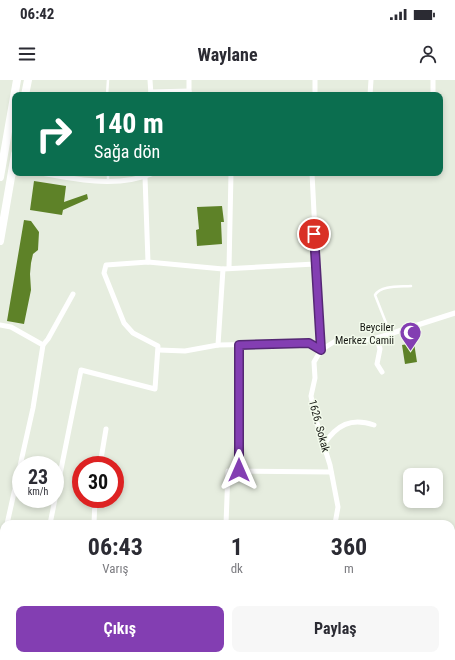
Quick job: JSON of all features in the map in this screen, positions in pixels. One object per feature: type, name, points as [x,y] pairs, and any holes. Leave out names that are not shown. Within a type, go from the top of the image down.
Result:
[{"type":"main road","points":[[15,92],[17,80]]},
{"type":"main road","points":[[26,92],[28,80]]},
{"type":"main road","points":[[0,177],[12,109]]},
{"type":"main road","points":[[0,240],[12,176]]},
{"type":"street","points":[[150,80],[151,92]]},
{"type":"street","points":[[188,80],[189,92]]},
{"type":"street","points":[[315,80],[315,92]]},
{"type":"street","points":[[370,92],[371,80]]},
{"type":"street","points":[[433,80],[433,92]]},
{"type":"street","points":[[58,176],[81,180],[122,182],[145,177],[148,262]]},
{"type":"street","points":[[229,268],[232,176]]},
{"type":"street","points":[[312,176],[315,264],[321,350]]},
{"type":"street","points":[[51,520],[81,370],[155,389],[159,350],[158,346],[133,333],[124,323],[104,273],[106,265],[148,262],[222,269],[315,264]]},
{"type":"street","points":[[218,345],[222,269]]},
{"type":"street","points":[[8,520],[35,395],[43,345],[72,294]]},
{"type":"street","points":[[321,350],[337,340],[356,341],[377,338],[455,313]]},
{"type":"street","points":[[0,325],[11,327],[43,345]]},
{"type":"street","points":[[377,338],[380,349],[377,364],[382,372]]},
{"type":"street","points":[[159,350],[185,351],[218,345],[309,343],[321,350]]},
{"type":"street","points":[[239,345],[239,470]]},
{"type":"street","name":"1626. Sokak","points":[[321,350],[314,362],[315,378],[311,396],[331,472],[338,506],[336,520]]},
{"type":"street","points":[[324,444],[330,434],[340,425],[364,422],[374,425]]},
{"type":"street","points":[[102,456],[106,429]]},
{"type":"street","points":[[226,520],[228,471],[331,472]]},
{"type":"street","points":[[94,520],[95,508]]},
{"type":"lane","points":[[107,92],[108,80]]},
{"type":"lane","points":[[108,176],[108,181]]},
{"type":"lane","points":[[390,333],[376,295],[377,292],[384,289],[411,286]]},
{"type":"building","points":[[34,181],[66,186],[64,202],[87,194],[88,199],[63,210],[62,215],[30,210]]},
{"type":"building","points":[[222,206],[224,222],[221,222],[222,244],[197,246],[196,230],[199,229],[197,207]]},
{"type":"building","points":[[24,220],[31,221],[39,232],[38,250],[33,254],[31,263],[31,290],[24,324],[7,321]]},
{"type":"building","name":"Beyciler Merkez Camii","points":[[414,343],[417,362],[405,364],[402,345]]},
{"type":"place","name":"Beyciler Merkez Camii","points":[[410,352]]},
{"type":"route","points":[[239,470],[239,345],[309,343],[321,350],[314,234]]}]
